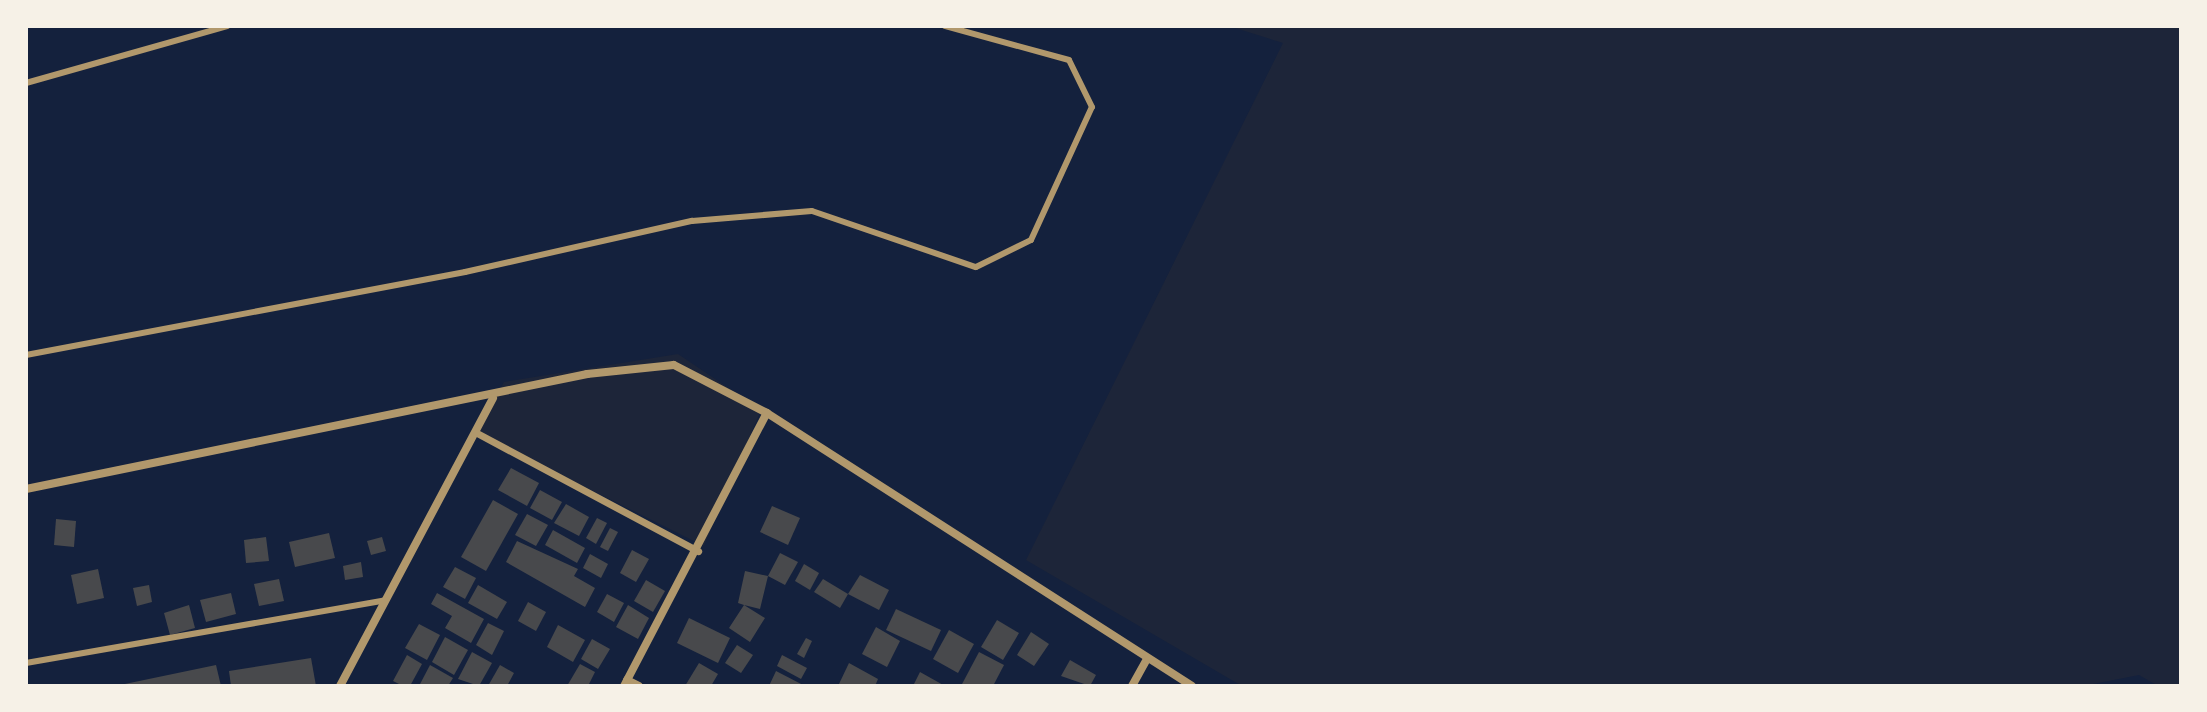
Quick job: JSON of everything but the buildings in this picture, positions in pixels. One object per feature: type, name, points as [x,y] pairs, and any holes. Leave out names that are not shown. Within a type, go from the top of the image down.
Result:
[{"type":"street","points":[[26,489],[493,398],[587,374],[671,365],[767,413],[1192,686]]},
{"type":"street","points":[[340,686],[493,398]]},
{"type":"street","points":[[639,686],[626,683],[698,551],[767,413]]},
{"type":"street","points":[[475,432],[698,551]]},
{"type":"street","points":[[1132,686],[1147,659]]},
{"type":"lane","points":[[26,83],[227,26]]},
{"type":"lane","points":[[26,355],[465,272],[692,221],[812,211],[976,267],[1031,240],[1092,107],[1069,60],[945,26]]},
{"type":"lane","points":[[26,663],[386,600]]},
{"type":"shaded area","points":[[1229,26],[2181,26],[2181,686],[2158,686],[2139,675],[2083,686],[1242,686],[1026,560],[1283,43]]},
{"type":"shaded area","points":[[678,354],[761,410],[704,546],[476,433],[504,382]]}]
